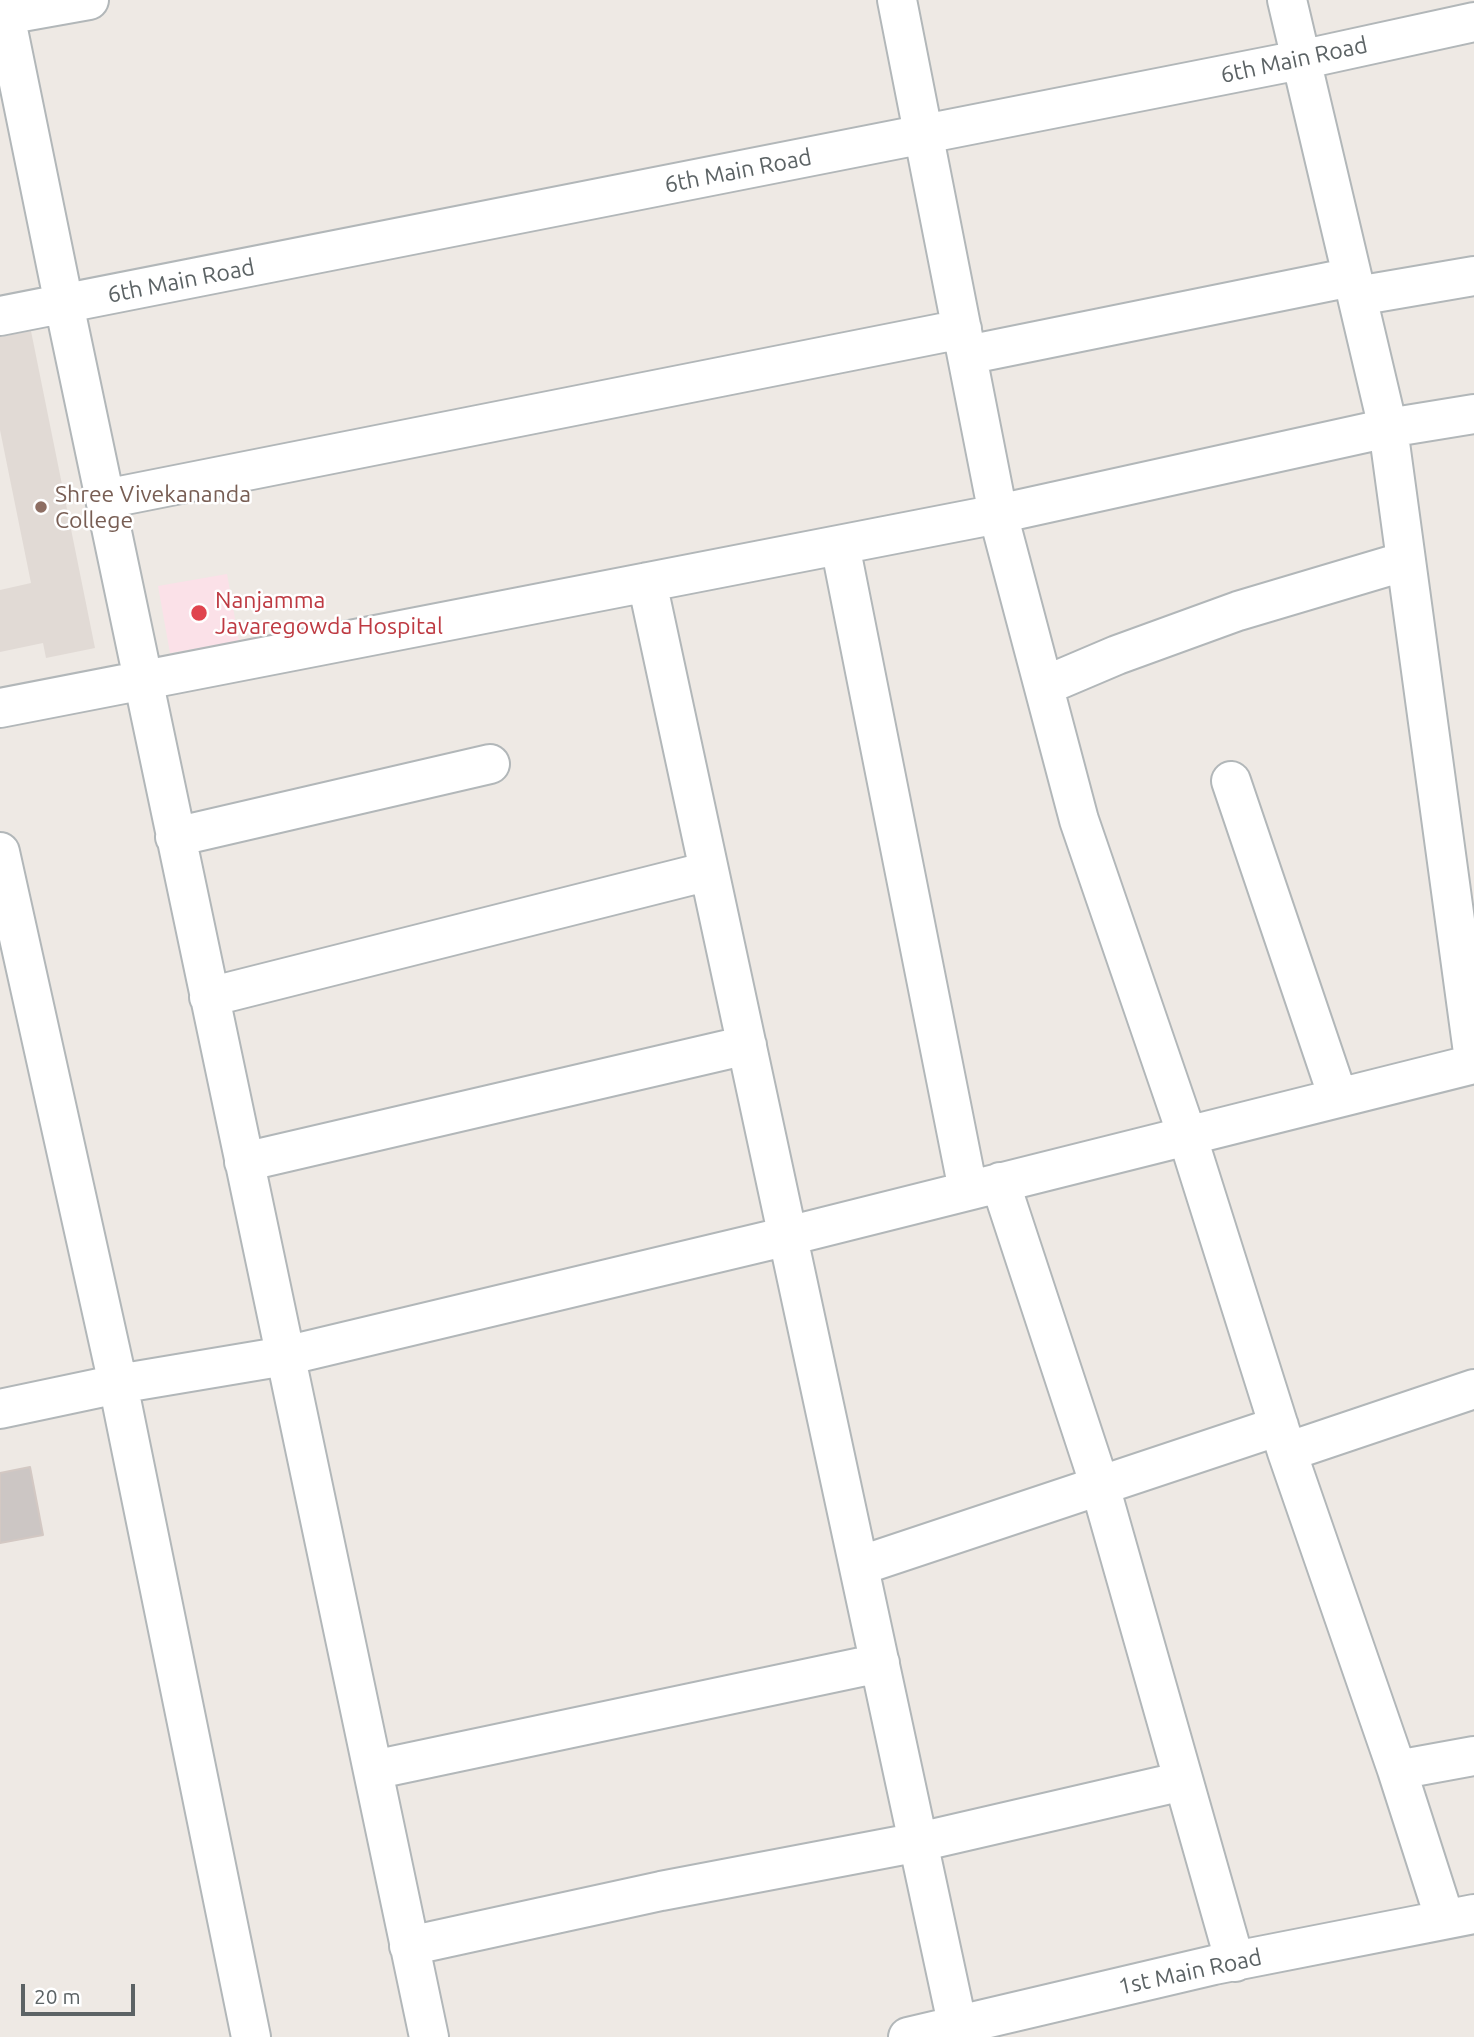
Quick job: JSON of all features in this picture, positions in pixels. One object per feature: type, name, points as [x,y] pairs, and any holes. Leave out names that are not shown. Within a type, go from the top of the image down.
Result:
[{"type":"street","points":[[89,0],[4,7],[209,997],[429,2037]]},
{"type":"street","points":[[897,0],[998,514],[1079,820],[1187,1135],[1283,1439],[1397,1770],[1440,1904],[1461,1916]]},
{"type":"street","points":[[0,1409],[118,1384],[285,1356],[788,1236],[1474,1062],[1388,428],[1287,0]]},
{"type":"street","points":[[1450,0],[1474,10]]},
{"type":"street","name":"6th Main Road","points":[[0,316],[924,135],[1300,60],[1474,22]]},
{"type":"street","points":[[105,499],[965,342],[1354,286],[1474,276]]},
{"type":"street","points":[[0,708],[998,514],[1388,428],[1474,414]]},
{"type":"street","points":[[840,545],[984,1186],[1100,1486],[1235,1962]]},
{"type":"street","points":[[1044,686],[1116,655],[1238,611],[1406,561]]},
{"type":"street","points":[[647,582],[959,2031]]},
{"type":"street","points":[[176,837],[490,764]]},
{"type":"street","points":[[1231,780],[1338,1097]]},
{"type":"street","points":[[0,852],[118,1384],[251,2037]]},
{"type":"street","points":[[209,997],[709,871]]},
{"type":"street","points":[[244,1161],[747,1045]]},
{"type":"street","points":[[859,1566],[1100,1486],[1474,1389]]},
{"type":"street","points":[[373,1770],[880,1664]]},
{"type":"street","points":[[1397,1770],[1474,1756]]},
{"type":"street","points":[[409,1946],[661,1891],[919,1842],[1183,1781]]},
{"type":"street","name":"1st Main Road","points":[[908,2037],[959,2031],[1235,1962],[1461,1916]]},
{"type":"shaded area","name":"Shree Vivekananda College","points":[[31,331],[95,648],[46,658],[43,643],[0,652],[0,590],[31,583],[0,430],[0,337]]},
{"type":"shaded area","name":"Nanjamma Javaregowda Hospital","points":[[227,574],[239,641],[170,653],[158,586]]},
{"type":"building","points":[[30,1467],[43,1535],[0,1543],[0,1473]]},
{"type":"place","name":"Shree Vivekananda College","points":[[41,507]]},
{"type":"place","name":"Nanjamma Javaregowda Hospital","points":[[199,613]]}]
